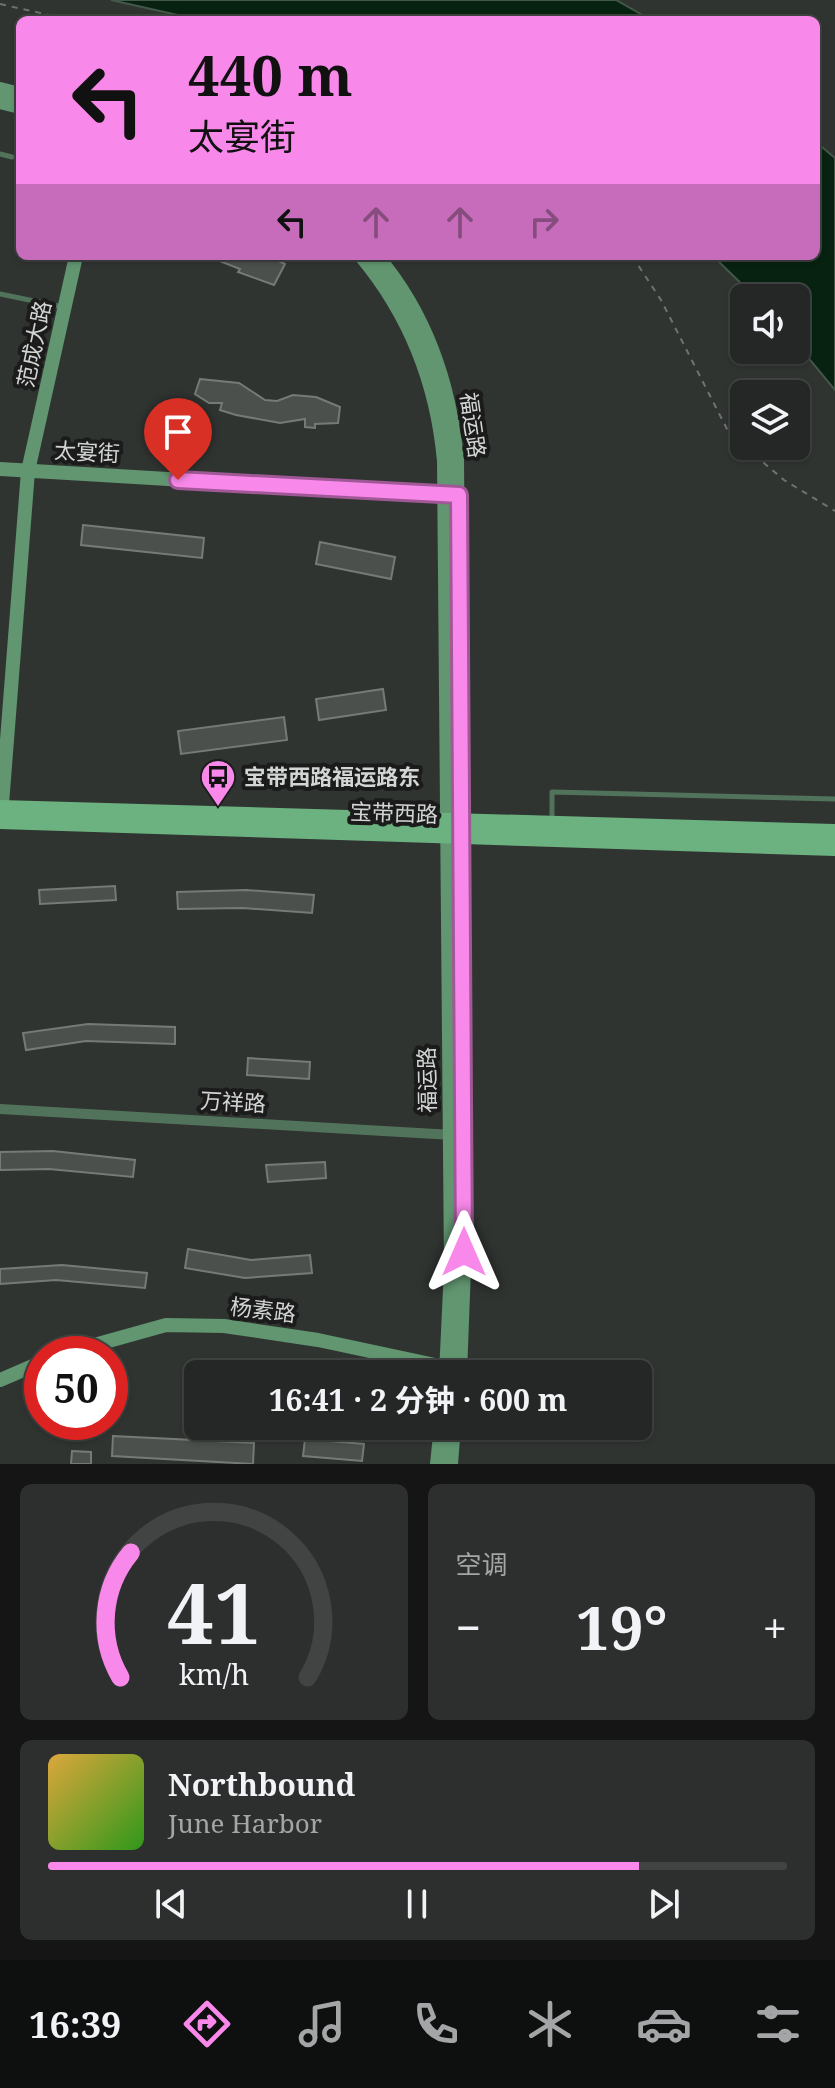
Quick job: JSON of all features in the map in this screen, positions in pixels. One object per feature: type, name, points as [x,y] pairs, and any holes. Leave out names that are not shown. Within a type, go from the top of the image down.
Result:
[{"type":"main road","name":"宝带西路","points":[[0,808],[454,830],[552,825],[616,834],[835,848]]},
{"type":"main road","name":"宝带西路","points":[[0,822],[616,834],[835,832]]},
{"type":"street","name":"范成大路","points":[[0,822],[28,471],[75,260]]},
{"type":"street","name":"福运路","points":[[379,264],[416,312],[439,365],[453,426],[457,1135],[453,1360]]},
{"type":"street","name":"太宴街","points":[[0,469],[453,496]]},
{"type":"street","name":"万祥路","points":[[0,1109],[457,1135]]},
{"type":"street","name":"杨素路","points":[[127,1336],[166,1325],[209,1326],[285,1334],[403,1360]]},
{"type":"street","points":[[0,1380],[24,1370]]},
{"type":"street","points":[[437,1464],[440,1440]]},
{"type":"street","points":[[451,1464],[453,1440]]},
{"type":"lane","points":[[0,154],[12,157]]},
{"type":"lane","points":[[0,294],[64,307]]},
{"type":"lane","points":[[552,825],[552,792],[835,799]]},
{"type":"path","points":[[0,4],[54,16]]},
{"type":"path","points":[[635,260],[661,300],[730,432]]},
{"type":"path","points":[[760,460],[784,480],[835,511]]},
{"type":"shaded area","points":[[111,0],[616,0],[644,16],[182,16]]},
{"type":"shaded area","points":[[820,145],[835,158],[835,390],[810,360],[810,284],[742,284],[717,260],[820,260]]},
{"type":"building","points":[[217,260],[277,260],[285,264],[274,285],[238,272],[240,269]]},
{"type":"building","points":[[200,379],[239,383],[265,400],[277,401],[293,395],[316,397],[340,407],[338,423],[305,427],[305,419],[280,423],[220,410],[222,403],[209,403],[195,394]]},
{"type":"building","points":[[83,525],[204,538],[202,558],[81,545]]},
{"type":"building","points":[[320,542],[395,557],[391,579],[316,564]]},
{"type":"building","points":[[383,689],[386,710],[319,720],[316,699]]},
{"type":"building","points":[[284,717],[287,740],[181,754],[178,731]]},
{"type":"building","points":[[115,886],[116,900],[40,904],[39,890]]},
{"type":"building","points":[[246,890],[314,895],[312,913],[243,908],[178,909],[177,892]]},
{"type":"building","points":[[88,1024],[175,1027],[175,1044],[86,1041],[26,1050],[23,1033]]},
{"type":"building","points":[[248,1058],[310,1062],[309,1079],[247,1075]]},
{"type":"building","points":[[53,1151],[135,1160],[133,1177],[49,1169],[0,1170],[0,1152]]},
{"type":"building","points":[[325,1162],[326,1178],[268,1182],[266,1165]]},
{"type":"building","points":[[188,1249],[251,1260],[310,1255],[312,1273],[245,1278],[185,1268]]},
{"type":"building","points":[[62,1265],[147,1273],[145,1288],[56,1280],[0,1284],[0,1269]]},
{"type":"building","points":[[128,1437],[254,1443],[253,1464],[112,1456],[113,1440],[128,1440]]},
{"type":"building","points":[[305,1440],[364,1444],[362,1461],[303,1456]]},
{"type":"building","points":[[72,1451],[91,1452],[91,1464],[71,1464]]},
{"type":"place","name":"宝带西路福运路东","points":[[218,808]]},
{"type":"route","points":[[178,480],[459,495],[464,1252]]}]
